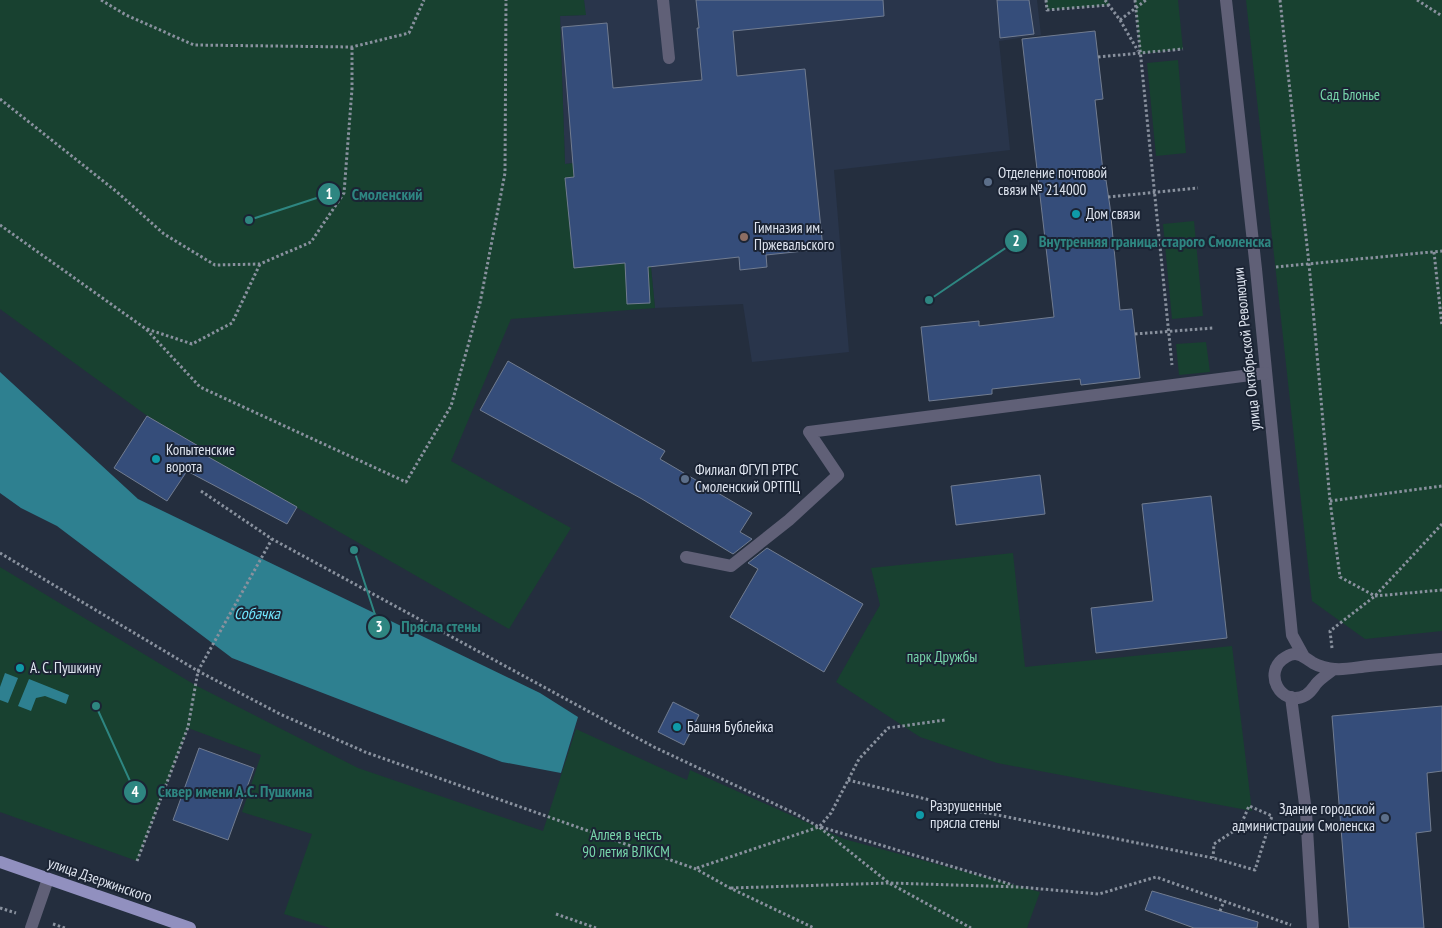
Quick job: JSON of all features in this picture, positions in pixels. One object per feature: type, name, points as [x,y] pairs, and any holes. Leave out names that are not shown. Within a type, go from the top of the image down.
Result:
[{"type":"main road","name":"улица Дзержинского","points":[[0,862],[190,928]]},
{"type":"street","points":[[664,0],[669,58]]},
{"type":"street","name":"улица Октябрьской Революции","points":[[1226,0],[1256,269],[1292,635]]},
{"type":"street","points":[[686,557],[731,566],[788,520],[838,475],[809,432],[1266,373]]},
{"type":"street","points":[[1292,635],[1303,655],[1314,663],[1334,669],[1442,659]]},
{"type":"street","points":[[1292,635],[1284,657],[1275,668],[1275,683],[1284,695],[1299,698],[1306,695],[1334,669]]},
{"type":"street","points":[[1284,657],[1290,654],[1303,655]]},
{"type":"street","points":[[1292,697],[1306,812],[1313,928]]},
{"type":"street","points":[[31,928],[48,879]]},
{"type":"path","points":[[101,0],[126,15],[194,45],[352,47],[409,33],[424,0]]},
{"type":"path","points":[[0,225],[146,329],[200,387],[406,482],[451,406],[480,302],[505,173],[506,0]]},
{"type":"path","points":[[1046,0],[1047,10],[1107,2],[1140,54]]},
{"type":"path","points":[[1135,0],[1174,385]]},
{"type":"path","points":[[1120,20],[1146,0]]},
{"type":"path","points":[[1280,0],[1309,264],[1330,502],[1340,577],[1375,596],[1442,590]]},
{"type":"path","points":[[1417,0],[1442,16]]},
{"type":"path","points":[[0,98],[117,192],[164,234],[215,265],[260,264],[311,242],[344,193],[352,89],[352,47]]},
{"type":"path","points":[[1098,57],[1183,50]]},
{"type":"path","points":[[1108,197],[1198,188]]},
{"type":"path","points":[[1434,252],[1442,326]]},
{"type":"path","points":[[1256,269],[1442,252]]},
{"type":"path","points":[[146,329],[192,344],[232,323],[260,264]]},
{"type":"path","points":[[1135,334],[1214,328]]},
{"type":"path","points":[[1330,502],[1442,486]]},
{"type":"path","points":[[201,491],[272,539],[654,746],[796,814],[819,827],[889,883],[971,928]]},
{"type":"path","points":[[1330,631],[1375,596],[1442,524]]},
{"type":"path","points":[[137,861],[188,728],[198,671],[272,539]]},
{"type":"path","points":[[0,553],[198,671],[280,714],[365,752],[696,868],[730,888],[814,928]]},
{"type":"path","points":[[696,868],[819,827],[832,813],[859,758],[888,728],[945,720]]},
{"type":"path","points":[[848,780],[967,809],[1213,858],[1255,870],[1272,816],[1249,806],[1240,828],[1214,844],[1213,858]]},
{"type":"path","points":[[819,827],[1019,887]]},
{"type":"path","points":[[730,888],[889,883],[1019,887],[1099,894],[1156,877],[1291,925]]},
{"type":"path","points":[[1220,911],[1224,901]]},
{"type":"path","points":[[556,914],[596,928]]},
{"type":"shaded area","name":"Гимназия им. Пржевальского","points":[[584,0],[1037,0],[1041,35],[999,41],[1010,150],[834,170],[849,352],[752,362],[743,304],[655,308],[640,156],[565,164],[560,16],[585,15]]},
{"type":"green space","points":[[0,0],[584,0],[586,15],[560,16],[565,164],[640,156],[655,308],[511,319],[451,461],[571,528],[509,629],[198,451],[199,446],[146,415],[0,309]]},
{"type":"green space","points":[[1046,0],[1108,0],[1109,5],[1047,10]]},
{"type":"green space","points":[[1135,0],[1178,0],[1183,49],[1140,54]]},
{"type":"green space","name":"Сад Блонье","points":[[1246,0],[1442,0],[1442,631],[1365,639],[1312,601]]},
{"type":"green space","points":[[1178,60],[1186,153],[1156,156],[1147,63]]},
{"type":"green space","points":[[1194,221],[1203,316],[1172,319],[1163,224]]},
{"type":"green space","points":[[1206,342],[1210,372],[1179,375],[1176,344]]},
{"type":"green space","name":"парк Дружбы","points":[[1013,553],[1025,667],[1232,646],[1252,811],[997,763],[920,737],[836,682],[880,605],[871,568]]},
{"type":"green space","name":"Аллея в честь 90 летия ВЛКСМ","points":[[0,567],[195,685],[358,768],[543,831],[576,729],[687,780],[690,770],[844,839],[1040,892],[1027,928],[330,928],[284,914],[312,834],[242,812],[261,755],[188,728],[137,861],[0,812]]},
{"type":"water","name":"Собачка","points":[[0,372],[138,499],[540,693],[578,717],[561,773],[502,762],[232,658],[57,526],[21,508],[0,493]]},
{"type":"water","points":[[5,673],[18,678],[8,703],[0,700],[0,687]]},
{"type":"water","points":[[29,679],[69,695],[66,704],[45,696],[36,698],[31,711],[18,706]]},
{"type":"building","points":[[696,0],[883,0],[884,16],[733,31],[737,76],[805,69],[823,249],[766,255],[767,267],[740,270],[739,257],[648,267],[650,303],[627,304],[625,263],[574,268],[565,178],[574,177],[562,27],[607,23],[613,88],[702,80]]},
{"type":"building","points":[[997,0],[1029,0],[1034,34],[1000,38]]},
{"type":"building","name":"Дом связи","points":[[1095,31],[1103,99],[1095,100],[1104,180],[1106,180],[1110,207],[1120,310],[1132,309],[1140,378],[1081,385],[1080,379],[992,389],[992,394],[929,401],[921,327],[979,321],[979,326],[1054,317],[1022,39]]},
{"type":"building","points":[[508,361],[665,451],[660,459],[752,513],[740,532],[752,539],[733,554],[642,499],[480,410]]},
{"type":"building","name":"Копытенские ворота","points":[[147,416],[200,447],[198,451],[297,507],[287,524],[187,471],[167,501],[114,468]]},
{"type":"building","points":[[1040,475],[1045,514],[956,525],[951,486]]},
{"type":"building","points":[[1211,496],[1227,638],[1096,653],[1091,608],[1153,601],[1142,504]]},
{"type":"building","points":[[767,548],[863,604],[824,672],[730,617],[758,569],[748,563]]},
{"type":"building","name":"Башня Бублейка","points":[[673,702],[699,715],[684,745],[658,732]]},
{"type":"building","name":"Здание городской администрации Смоленска","points":[[1442,706],[1442,771],[1427,773],[1431,831],[1416,833],[1424,928],[1349,928],[1332,716]]},
{"type":"building","points":[[199,748],[254,768],[228,840],[173,820]]},
{"type":"building","points":[[1152,891],[1258,922],[1257,928],[1194,928],[1145,910]]},
{"type":"place","name":"Отделение почтовой связи № 214000","points":[[988,182]]},
{"type":"place","name":"Дом связи","points":[[1076,214]]},
{"type":"place","name":"Смоленский","points":[[249,220]]},
{"type":"place","name":"Гимназия им. Пржевальского","points":[[744,237]]},
{"type":"place","name":"Внутренняя граница старого Смоленска","points":[[929,300]]},
{"type":"place","name":"Копытенские ворота","points":[[156,459]]},
{"type":"place","name":"Филиал ФГУП РТРС Смоленский ОРТПЦ","points":[[685,479]]},
{"type":"place","name":"Прясла стены","points":[[354,550]]},
{"type":"place","name":"А. С. Пушкину","points":[[20,668]]},
{"type":"place","name":"Cквер имени А.С. Пушкина","points":[[96,706]]},
{"type":"place","name":"Башня Бублейка","points":[[677,727]]},
{"type":"place","name":"Разрушенные прясла стены","points":[[920,815]]},
{"type":"place","name":"Здание городской администрации Смоленска","points":[[1385,818]]}]
